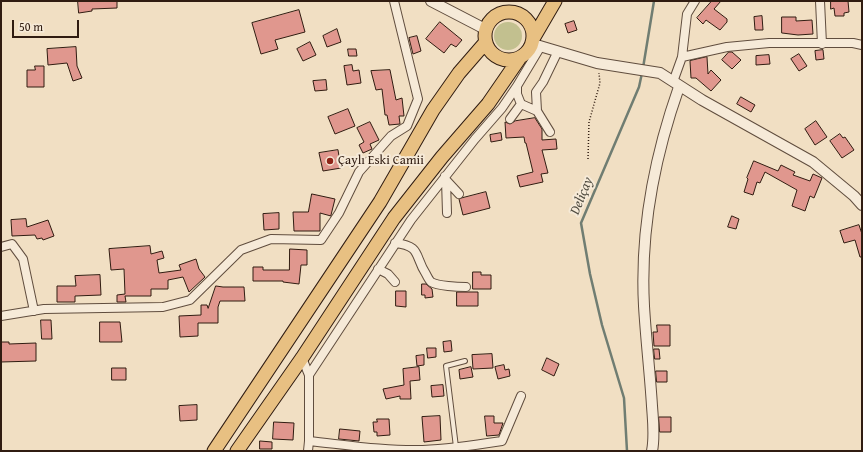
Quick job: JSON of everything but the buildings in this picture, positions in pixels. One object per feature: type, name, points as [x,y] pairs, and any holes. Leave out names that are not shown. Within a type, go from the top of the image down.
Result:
[{"type":"highway","points":[[499,14],[506,1]]},
{"type":"highway","points":[[237,451],[302,358],[394,218],[442,157],[488,104],[519,59],[530,50],[536,42],[555,1]]},
{"type":"highway","points":[[519,59],[512,61],[498,58],[492,55],[488,49],[485,43],[485,29],[493,17],[506,12],[520,14],[530,23],[536,42]]},
{"type":"highway","points":[[214,451],[380,202],[433,110],[459,72],[485,43]]},
{"type":"street","points":[[1,316],[44,309],[163,307],[190,300],[241,250],[271,239],[321,240],[339,213],[358,172],[391,136],[407,126],[418,99],[394,1]]},
{"type":"street","points":[[431,1],[485,29]]},
{"type":"street","points":[[652,451],[654,440],[651,381],[644,306],[644,254],[647,212],[652,181],[682,57],[687,14],[695,1]]},
{"type":"street","points":[[820,1],[822,44]]},
{"type":"street","points":[[308,375],[395,242],[411,220],[502,108],[517,86],[536,42],[558,51],[597,63],[660,73],[676,85],[813,162],[854,196],[862,205]]},
{"type":"street","points":[[682,57],[734,47],[769,43],[853,43],[862,45]]},
{"type":"street","points":[[550,132],[537,112],[536,92],[543,82],[558,51]]},
{"type":"street","points":[[517,86],[517,94],[521,104],[537,112]]},
{"type":"street","points":[[510,119],[521,104]]},
{"type":"street","points":[[446,178],[459,194]]},
{"type":"street","points":[[446,178],[447,213]]},
{"type":"street","points":[[395,242],[407,244],[416,251],[431,282],[452,287],[466,288]]},
{"type":"street","points":[[1,247],[12,244],[24,259],[34,311]]},
{"type":"street","points":[[378,269],[388,274],[396,282]]},
{"type":"street","points":[[302,358],[308,375],[308,451]]},
{"type":"street","points":[[309,441],[383,449],[422,450],[456,448],[502,441],[521,396]]},
{"type":"lane","points":[[456,448],[446,366],[465,361]]},
{"type":"path","points":[[588,159],[589,122],[600,83],[597,63]]},
{"type":"shaded area","points":[[508,22],[518,26],[522,36],[518,46],[508,50],[498,46],[494,36],[498,26]]},
{"type":"waterway","name":"Deliçay","points":[[643,68],[654,1]]},
{"type":"waterway","name":"Deliçay","points":[[627,451],[624,398],[602,325],[590,274],[581,223],[639,87],[642,73]]},
{"type":"place","name":"Çaylı Eski Camii","points":[[330,161]]}]
